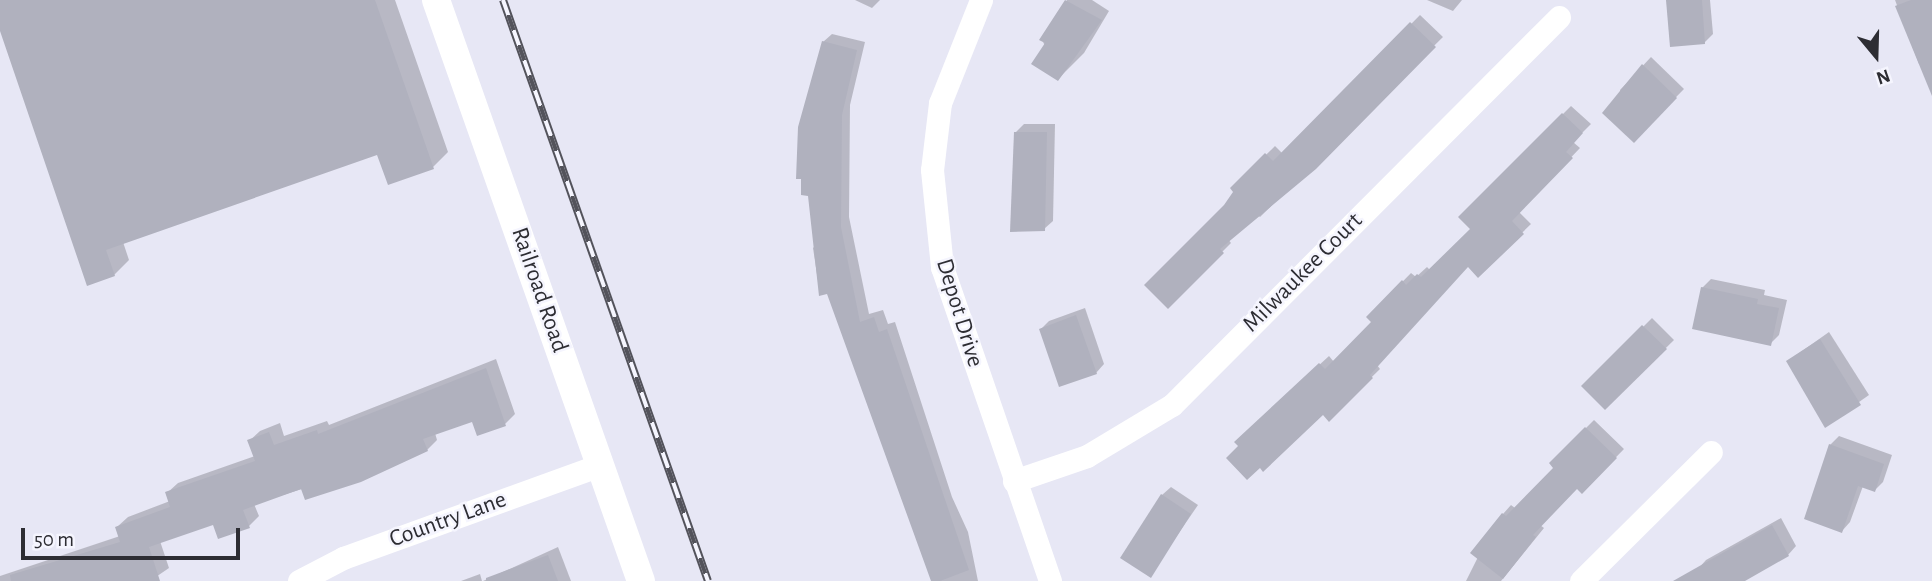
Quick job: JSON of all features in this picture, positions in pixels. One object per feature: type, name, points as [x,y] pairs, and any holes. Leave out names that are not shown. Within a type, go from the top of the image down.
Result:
[{"type":"street","name":"Railroad Road","points":[[436,0],[641,581]]},
{"type":"street","name":"Depot Drive","points":[[981,0],[940,103],[932,170],[942,267],[1050,581]]},
{"type":"street","name":"Milwaukee Court","points":[[1014,481],[1087,456],[1172,405],[1559,17]]},
{"type":"street","points":[[1581,581],[1711,452]]},
{"type":"street","name":"Country Lane","points":[[299,581],[343,558],[600,465]]},
{"type":"building","points":[[0,0],[375,0],[434,169],[388,185],[377,155],[106,250],[115,276],[87,286],[0,31]]},
{"type":"building","points":[[1065,0],[1102,20],[1058,81],[1031,64],[1045,43],[1039,40]]},
{"type":"building","points":[[1666,0],[1702,0],[1705,44],[1670,47]]},
{"type":"building","points":[[1911,0],[1932,0],[1932,96],[1895,6]]},
{"type":"building","points":[[1410,22],[1436,47],[1316,169],[1220,249],[1224,253],[1168,309],[1144,285],[1224,205],[1233,192],[1230,188],[1265,153],[1273,161]]},
{"type":"building","points":[[822,41],[857,50],[842,115],[841,227],[860,322],[874,317],[879,332],[887,329],[969,570],[940,581],[931,581],[827,294],[819,296],[808,196],[801,195],[801,179],[796,179],[798,127]]},
{"type":"building","points":[[1642,64],[1677,98],[1634,143],[1602,113]]},
{"type":"building","points":[[1562,113],[1583,133],[1566,152],[1573,158],[1512,221],[1524,234],[1478,278],[1468,267],[1370,375],[1373,378],[1329,422],[1323,415],[1263,472],[1260,468],[1247,480],[1226,458],[1238,446],[1234,442],[1319,363],[1325,369],[1371,322],[1366,317],[1402,280],[1406,285],[1417,274],[1421,277],[1470,229],[1458,217]]},
{"type":"building","points":[[1014,132],[1047,132],[1045,231],[1010,232]]},
{"type":"building","points":[[1701,287],[1758,299],[1757,304],[1779,308],[1771,346],[1692,329]]},
{"type":"building","points":[[1076,315],[1097,374],[1059,387],[1039,329]]},
{"type":"building","points":[[1642,325],[1667,349],[1605,410],[1581,386]]},
{"type":"building","points":[[1820,339],[1861,405],[1825,428],[1786,361]]},
{"type":"building","points":[[486,368],[506,426],[477,436],[472,422],[423,439],[428,451],[361,482],[305,500],[301,489],[243,510],[250,528],[218,539],[213,525],[149,547],[160,581],[11,581],[10,575],[120,542],[115,527],[170,507],[165,492],[255,461],[247,440],[269,432],[274,445],[317,430],[318,434]]},
{"type":"building","points":[[1585,427],[1617,458],[1582,494],[1577,489],[1533,535],[1536,537],[1503,579],[1470,553],[1502,513],[1506,516],[1553,468],[1549,463]]},
{"type":"building","points":[[1829,444],[1884,464],[1875,492],[1858,486],[1842,533],[1804,519]]},
{"type":"building","points":[[1161,494],[1191,514],[1151,578],[1120,558]]},
{"type":"building","points":[[1772,525],[1789,556],[1745,581],[1673,581]]},
{"type":"building","points":[[548,555],[558,581],[486,581],[486,578]]},
{"type":"railway","points":[[503,0],[708,581]]}]
